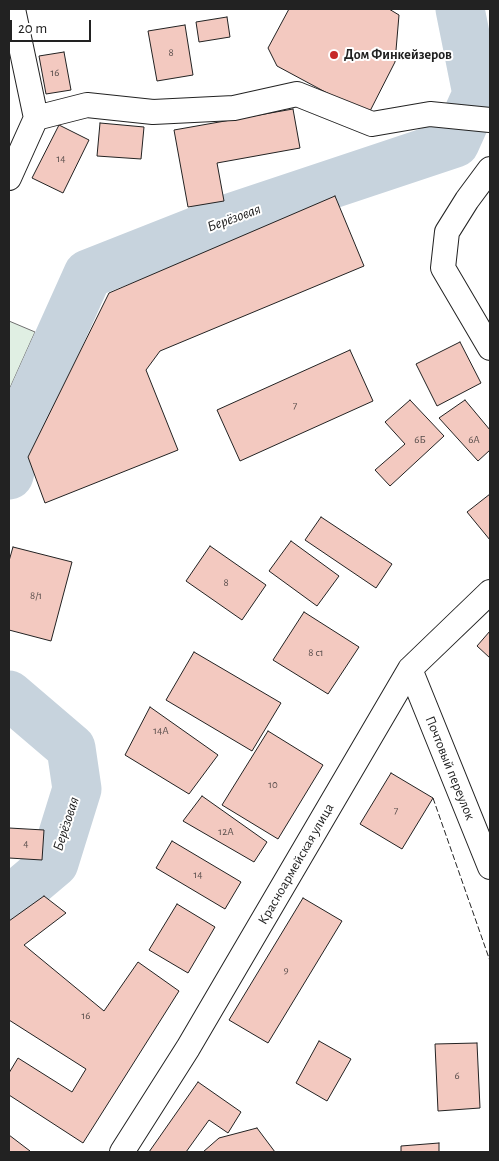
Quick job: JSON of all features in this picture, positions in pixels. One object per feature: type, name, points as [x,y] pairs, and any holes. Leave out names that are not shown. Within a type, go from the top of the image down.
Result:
[{"type":"street","points":[[9,178],[36,118],[13,9]]},
{"type":"street","points":[[36,118],[87,106],[153,112],[234,108],[297,94],[372,124],[430,114],[490,120]]},
{"type":"street","points":[[490,169],[467,200],[447,232],[443,268],[490,348]]},
{"type":"street","name":"Красноармейская улица","points":[[122,1152],[188,1048],[410,669],[490,592]]},
{"type":"street","name":"Почтовый переулок","points":[[410,669],[490,867]]},
{"type":"green space","points":[[9,321],[35,332],[9,390]]},
{"type":"building","name":"Дом Финкейзеров","points":[[289,9],[389,9],[399,15],[395,62],[368,115],[277,66],[268,48]]},
{"type":"building","points":[[227,17],[230,37],[199,42],[196,22]]},
{"type":"building","points":[[185,25],[193,75],[157,81],[148,31]]},
{"type":"building","points":[[64,52],[71,90],[46,94],[39,56]]},
{"type":"building","points":[[293,109],[300,148],[217,163],[224,201],[188,207],[174,130]]},
{"type":"building","points":[[100,123],[144,127],[141,159],[97,156]]},
{"type":"building","points":[[59,125],[89,140],[63,193],[32,178]]},
{"type":"building","points":[[335,196],[364,266],[160,351],[146,370],[178,450],[45,503],[28,457],[109,293]]},
{"type":"building","points":[[460,342],[481,383],[437,406],[416,364]]},
{"type":"building","points":[[350,350],[373,401],[240,461],[217,410]]},
{"type":"building","points":[[410,400],[444,436],[390,486],[375,470],[405,444],[385,422]]},
{"type":"building","points":[[465,400],[490,430],[490,450],[478,461],[439,418]]},
{"type":"building","points":[[490,494],[490,540],[467,512]]},
{"type":"building","points":[[321,517],[392,564],[376,588],[305,540]]},
{"type":"building","points":[[291,541],[339,576],[317,606],[269,571]]},
{"type":"building","points":[[210,546],[266,585],[242,620],[186,581]]},
{"type":"building","points":[[13,547],[72,562],[51,641],[9,630],[9,561]]},
{"type":"building","points":[[304,612],[359,647],[328,694],[273,660]]},
{"type":"building","points":[[490,631],[490,658],[477,646]]},
{"type":"building","points":[[194,652],[281,703],[252,751],[166,700]]},
{"type":"building","points":[[150,707],[218,755],[189,794],[125,755]]},
{"type":"building","points":[[268,731],[323,765],[278,839],[222,805]]},
{"type":"building","points":[[391,773],[433,798],[402,849],[360,824]]},
{"type":"building","points":[[202,796],[267,842],[254,862],[183,821]]},
{"type":"building","points":[[9,828],[44,830],[42,860],[9,858]]},
{"type":"building","points":[[172,841],[241,882],[225,909],[156,868]]},
{"type":"building","points":[[44,896],[66,913],[24,945],[104,1011],[138,962],[179,991],[83,1143],[9,1095],[9,1073],[18,1058],[72,1092],[86,1069],[9,1020],[9,921]]},
{"type":"building","points":[[303,898],[342,921],[268,1043],[229,1020]]},
{"type":"building","points":[[177,904],[215,927],[188,973],[149,950]]},
{"type":"building","points":[[319,1041],[351,1059],[327,1101],[296,1083]]},
{"type":"building","points":[[477,1043],[480,1108],[438,1111],[435,1044]]},
{"type":"building","points":[[198,1082],[241,1112],[228,1133],[209,1120],[186,1152],[149,1152]]},
{"type":"building","points":[[257,1128],[275,1152],[203,1152],[219,1138]]},
{"type":"building","points":[[9,1135],[30,1151],[9,1152]]},
{"type":"building","points":[[439,1143],[439,1152],[401,1152],[401,1146]]},
{"type":"waterway","name":"Берёзовая","points":[[9,475],[26,412],[88,274],[230,218],[455,143],[477,94],[460,9]]},
{"type":"waterway","name":"Берёзовая","points":[[9,695],[71,748],[77,789],[54,863],[9,901]]},
{"type":"fence","points":[[433,798],[490,961]]},
{"type":"place","name":"Дом Финкейзеров","points":[[334,55]]}]
